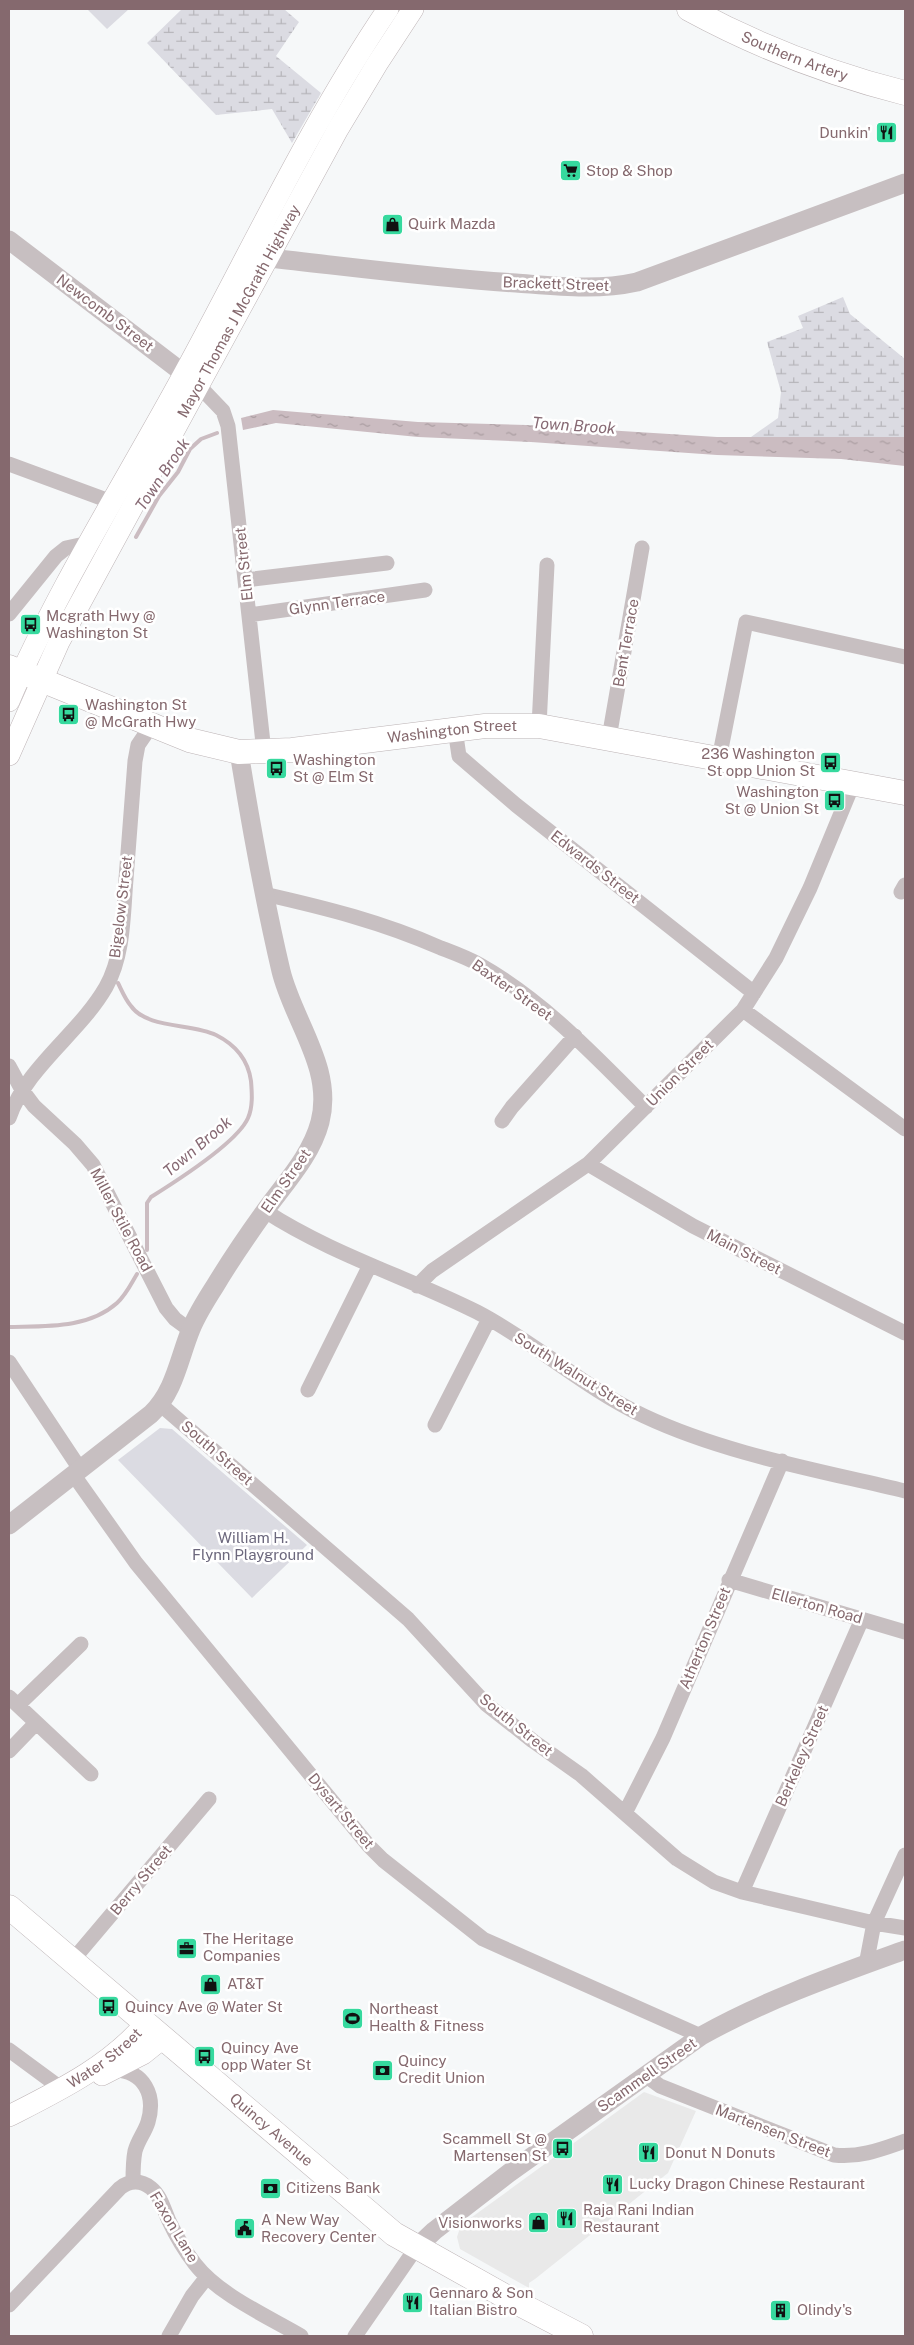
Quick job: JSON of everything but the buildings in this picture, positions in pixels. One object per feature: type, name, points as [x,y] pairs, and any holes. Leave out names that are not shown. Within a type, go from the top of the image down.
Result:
[{"type":"main road","name":"Mayor Thomas J McGrath Highway","points":[[260,254],[326,108],[388,9]]},
{"type":"main road","name":"Mayor Thomas J McGrath Highway","points":[[9,755],[23,673],[59,642],[192,380],[260,254],[412,9]]},
{"type":"main road","name":"Southern Artery","points":[[689,9],[741,35],[805,62],[905,93]]},
{"type":"main road","name":"Mayor Thomas J McGrath Highway","points":[[9,701],[38,638],[112,502],[192,380]]},
{"type":"main road","name":"Washington Street","points":[[23,673],[151,726],[215,748],[239,752],[264,752],[495,725],[539,726],[905,793]]},
{"type":"main road","name":"Quincy Avenue","points":[[9,1907],[379,2222],[416,2248],[581,2336]]},
{"type":"main road","name":"Water Street","points":[[62,2089],[115,2070],[148,2052],[154,2030]]},
{"type":"main road","name":"Water Street","points":[[9,2116],[62,2089],[118,2051],[154,2030]]},
{"type":"street","name":"Brackett Street","points":[[260,254],[475,280],[596,288],[617,287],[637,282],[905,183]]},
{"type":"street","name":"Newcomb Street","points":[[9,240],[192,380]]},
{"type":"street","name":"Elm Street","points":[[192,380],[224,411],[228,426],[264,752]]},
{"type":"street","points":[[9,464],[112,502]]},
{"type":"street","points":[[9,614],[56,556],[66,548],[89,543]]},
{"type":"street","name":"Bent Terrace","points":[[610,738],[642,548]]},
{"type":"street","points":[[246,580],[387,563]]},
{"type":"street","points":[[539,726],[547,565]]},
{"type":"street","name":"Glynn Terrace","points":[[249,615],[425,590]]},
{"type":"street","points":[[719,759],[746,622],[905,657]]},
{"type":"street","name":"Bigelow Street","points":[[9,1118],[22,1090],[94,1006],[106,986],[116,963],[123,915],[135,761],[138,745],[151,726]]},
{"type":"street","name":"Edwards Street","points":[[454,729],[459,756],[516,805],[754,993]]},
{"type":"street","name":"Elm Street","points":[[9,1525],[76,1471],[152,1414],[160,1404],[170,1388],[190,1330],[201,1308],[230,1261],[301,1162],[313,1142],[323,1106],[320,1070],[287,992],[264,894],[239,752]]},
{"type":"street","name":"Union Street","points":[[417,1286],[432,1271],[588,1164],[743,1010],[776,958],[810,888],[852,784]]},
{"type":"street","name":"Baxter Street","points":[[264,894],[345,912],[395,929],[479,964],[537,1004],[575,1036],[646,1107]]},
{"type":"street","points":[[743,1010],[905,1129]]},
{"type":"street","points":[[502,1121],[512,1107],[575,1036]]},
{"type":"street","name":"Miller Stile Road","points":[[9,1066],[22,1090],[92,1165],[166,1308],[175,1320],[190,1330]]},
{"type":"street","name":"Main Street","points":[[588,1164],[693,1226],[905,1333]]},
{"type":"street","name":"South Walnut Street","points":[[265,1211],[283,1223],[370,1265],[489,1319],[607,1395],[644,1416],[706,1440],[905,1491]]},
{"type":"street","points":[[308,1390],[370,1265]]},
{"type":"street","points":[[436,1425],[489,1319]]},
{"type":"street","points":[[9,1362],[76,1471]]},
{"type":"street","name":"South Street","points":[[160,1404],[408,1619],[486,1704],[533,1741],[581,1775],[677,1859],[714,1882],[742,1892],[874,1923],[905,1928]]},
{"type":"street","name":"Atherton Street","points":[[624,1813],[663,1738],[729,1580],[782,1461]]},
{"type":"street","name":"Dysart Street","points":[[76,1471],[136,1563],[369,1846],[383,1860],[483,1940],[701,2036]]},
{"type":"street","name":"Ellerton Road","points":[[729,1580],[905,1632]]},
{"type":"street","name":"Berkeley Street","points":[[742,1892],[862,1619]]},
{"type":"street","points":[[81,1644],[13,1701],[90,1774]]},
{"type":"street","points":[[9,1751],[36,1723]]},
{"type":"street","name":"Berry Street","points":[[72,1960],[210,1798]]},
{"type":"street","points":[[866,1965],[874,1923],[905,1855]]},
{"type":"street","name":"Scammell Street","points":[[416,2248],[509,2173],[701,2036],[733,2018],[905,1950]]},
{"type":"street","points":[[9,2050],[62,2089]]},
{"type":"street","name":"Faxon Lane","points":[[115,2070],[127,2071],[140,2077],[149,2094],[150,2112],[136,2149],[133,2182],[144,2184],[157,2195],[188,2255],[207,2277],[223,2289],[301,2336]]},
{"type":"street","name":"Martensen Street","points":[[645,2075],[660,2086],[834,2155],[852,2156],[874,2152],[905,2140]]},
{"type":"street","points":[[9,2305],[120,2188],[133,2182]]},
{"type":"street","points":[[354,2336],[416,2248]]},
{"type":"street","points":[[168,2336],[192,2296],[207,2277]]},
{"type":"shaded area","points":[[644,2092],[696,2111],[668,2173],[529,2283],[529,2288],[460,2249],[457,2237],[461,2225]]},
{"type":"green space","points":[[129,9],[107,29],[88,10]]},
{"type":"green space","points":[[182,9],[284,9],[299,22],[276,56],[321,93],[292,143],[272,109],[216,115],[147,43]]},
{"type":"green space","points":[[843,297],[850,314],[905,359],[905,437],[751,437],[778,418],[781,392],[767,342],[803,328],[798,316]]},
{"type":"green space","name":"William H. Flynn Playground","points":[[160,1428],[172,1429],[307,1545],[252,1598],[118,1460]]},
{"type":"water","points":[[273,410],[418,422],[526,425],[717,437],[905,437],[905,466],[841,459],[717,455],[531,442],[418,437],[276,423],[243,430],[241,418]]},
{"type":"waterway","name":"Town Brook","points":[[136,537],[159,496],[178,472],[190,449],[201,439],[217,433]]},
{"type":"waterway","name":"Town Brook","points":[[118,983],[131,1006],[148,1019],[206,1031],[229,1043],[244,1059],[251,1081],[251,1109],[242,1128],[219,1150],[151,1197],[147,1203],[147,1250]]},
{"type":"waterway","name":"Town Brook","points":[[9,1327],[51,1326],[93,1318],[117,1303],[137,1274]]},
{"type":"place","name":"Dunkin'","points":[[887,133]]},
{"type":"place","name":"Stop & Shop","points":[[570,171]]},
{"type":"place","name":"Quirk Mazda","points":[[392,224]]},
{"type":"place","name":"Mcgrath Hwy @ Washington St","points":[[30,625]]},
{"type":"place","name":"Washington St @ McGrath Hwy","points":[[69,714]]},
{"type":"place","name":"236 Washington St opp Union St","points":[[831,763]]},
{"type":"place","name":"Washington St @ Elm St","points":[[277,769]]},
{"type":"place","name":"Washington St @ Union St","points":[[835,801]]},
{"type":"place","name":"The Heritage Companies","points":[[187,1948]]},
{"type":"place","name":"AT&T","points":[[211,1984]]},
{"type":"place","name":"Quincy Ave @ Water St","points":[[109,2007]]},
{"type":"place","name":"Northeast Health & Fitness","points":[[353,2018]]},
{"type":"place","name":"Quincy Ave opp Water St","points":[[205,2057]]},
{"type":"place","name":"Quincy Credit Union","points":[[382,2070]]},
{"type":"place","name":"Scammell St @ Martensen St","points":[[563,2148]]},
{"type":"place","name":"Donut N Donuts","points":[[649,2153]]},
{"type":"place","name":"Lucky Dragon Chinese Restaurant","points":[[613,2184]]},
{"type":"place","name":"Citizens Bank","points":[[270,2188]]},
{"type":"place","name":"Raja Rani Indian Restaurant","points":[[567,2219]]},
{"type":"place","name":"Visionworks","points":[[538,2223]]},
{"type":"place","name":"A New Way Recovery Center","points":[[245,2229]]},
{"type":"place","name":"Gennaro & Son Italian Bistro","points":[[413,2302]]},
{"type":"place","name":"Olindy's","points":[[781,2310]]}]
